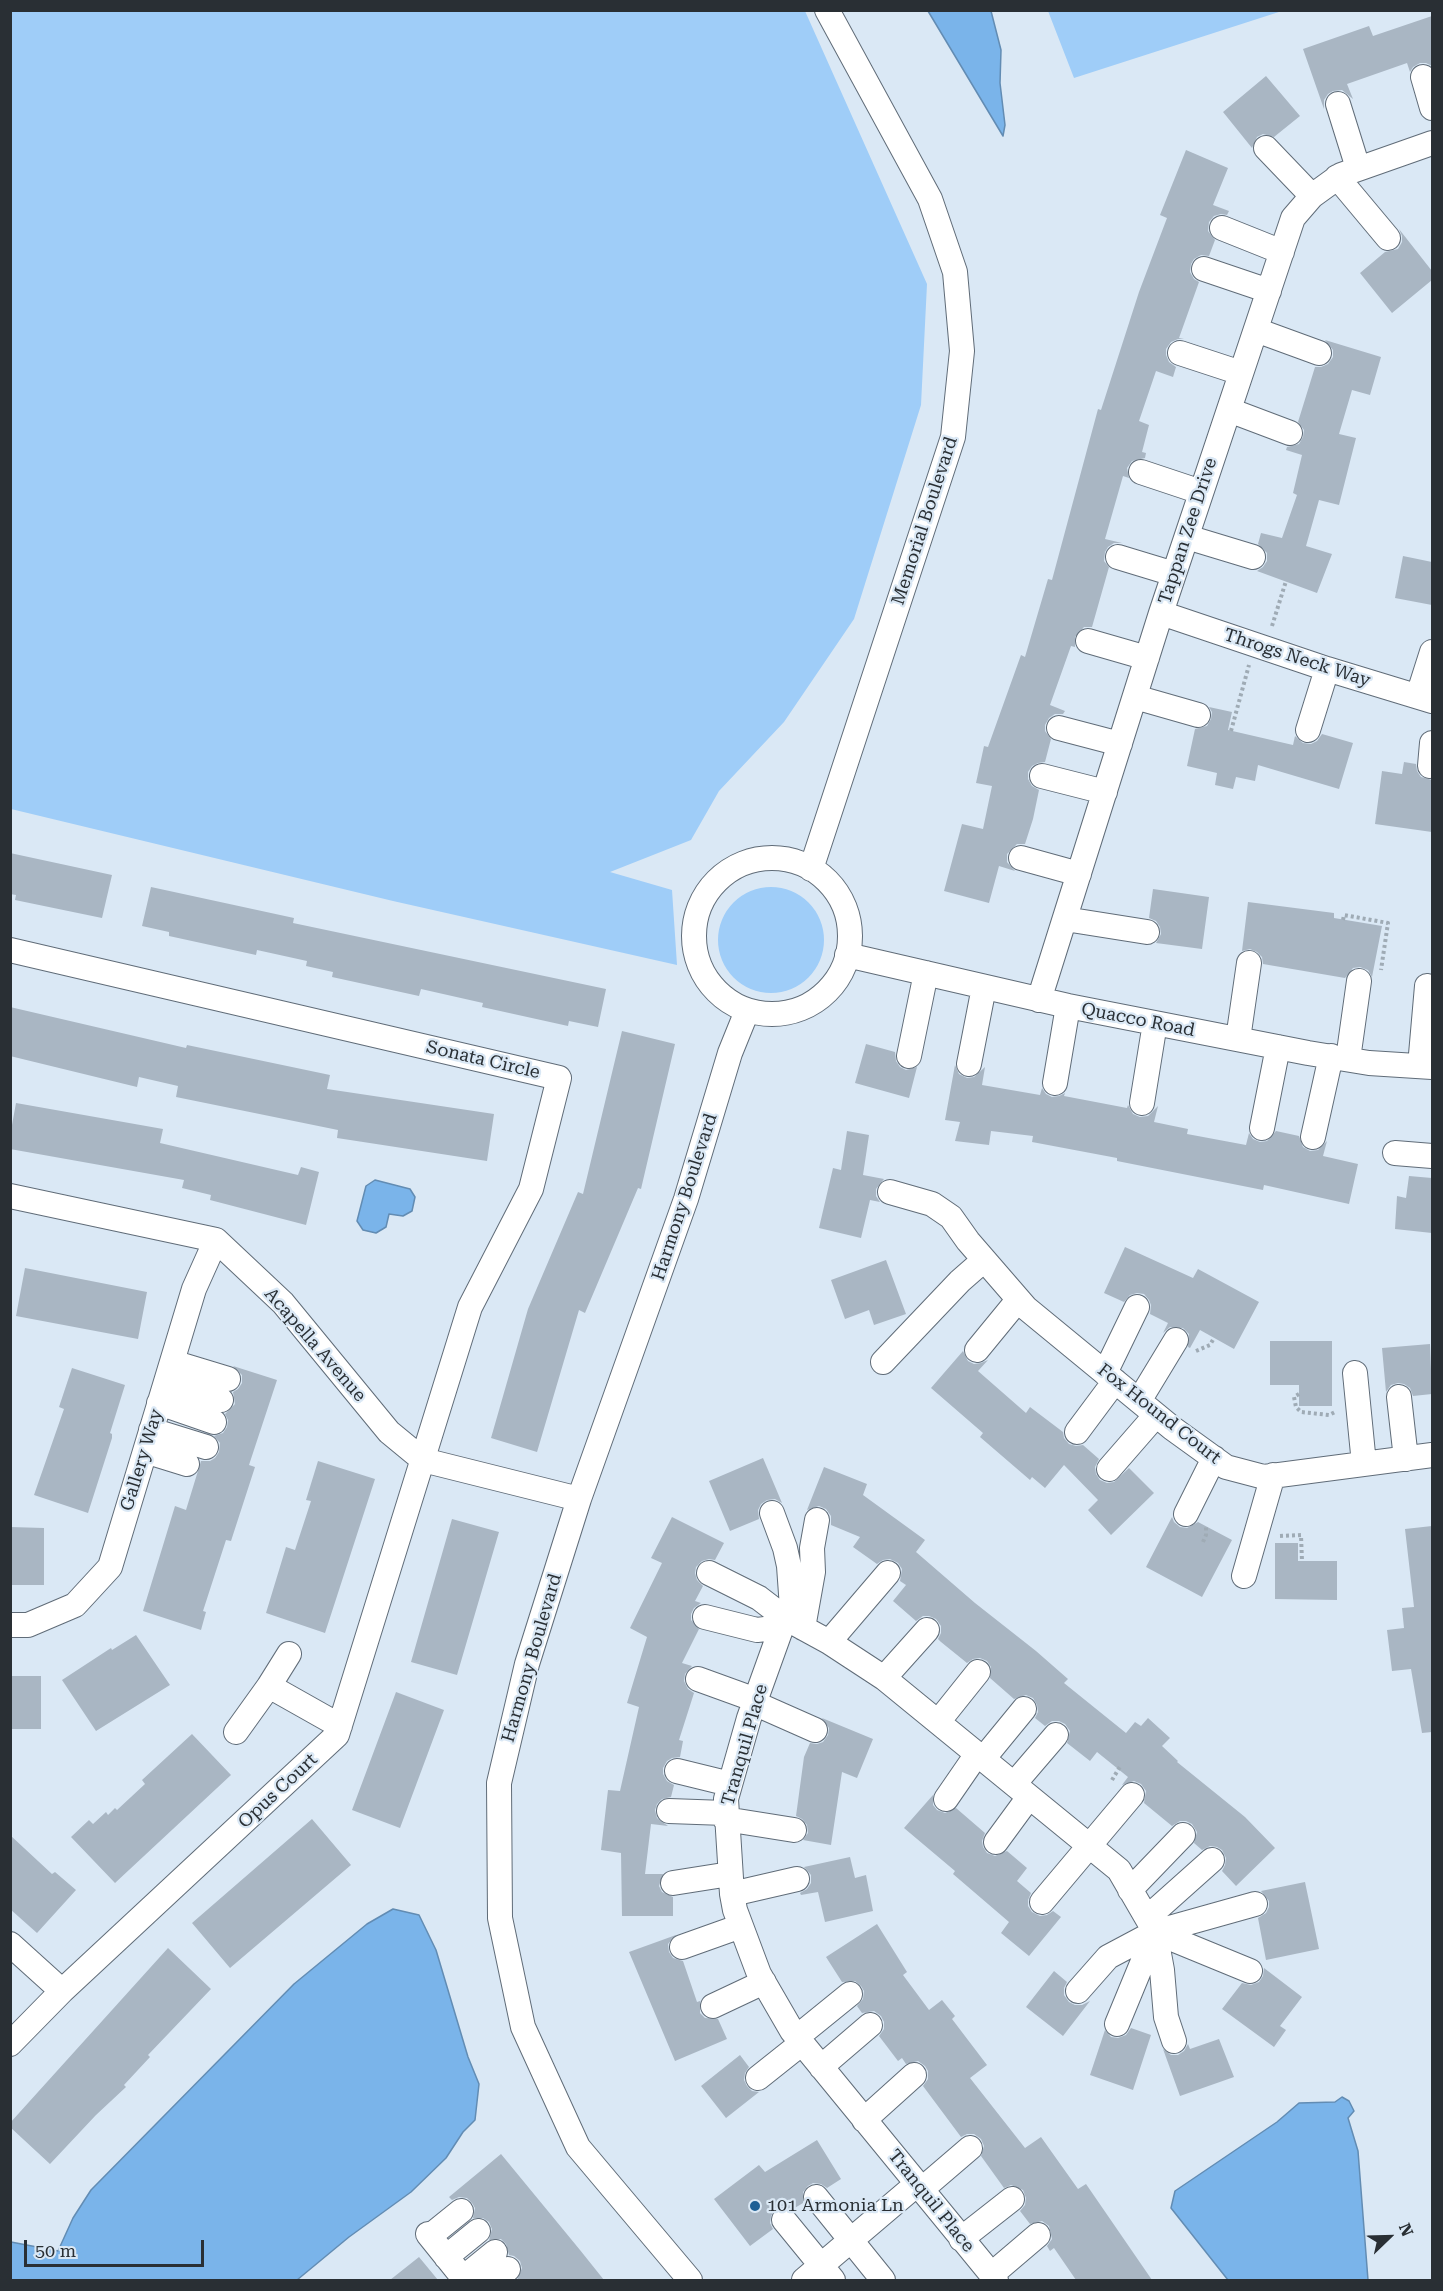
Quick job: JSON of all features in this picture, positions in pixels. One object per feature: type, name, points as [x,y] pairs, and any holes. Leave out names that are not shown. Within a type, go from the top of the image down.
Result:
[{"type":"street","name":"Memorial Boulevard","points":[[811,869],[953,437],[962,351],[955,272],[930,199],[827,10]]},
{"type":"street","points":[[1423,77],[1432,108]]},
{"type":"street","points":[[1338,104],[1348,172],[1389,238]]},
{"type":"street","name":"Tappan Zee Drive","points":[[1039,1000],[1161,613],[1293,218],[1312,196],[1348,172],[1431,147]]},
{"type":"street","points":[[1266,148],[1312,196]]},
{"type":"street","points":[[1222,228],[1282,252]]},
{"type":"street","points":[[1204,269],[1269,291]]},
{"type":"street","points":[[1256,330],[1319,353]]},
{"type":"street","points":[[1180,353],[1241,373]]},
{"type":"street","points":[[1229,410],[1290,433]]},
{"type":"street","points":[[1141,472],[1202,492]]},
{"type":"street","points":[[1186,537],[1253,557]]},
{"type":"street","points":[[1118,557],[1174,574]]},
{"type":"street","name":"Throgs Neck Way","points":[[1161,613],[1327,669],[1425,698]]},
{"type":"street","points":[[1088,641],[1147,658]]},
{"type":"street","points":[[1425,698],[1432,652]]},
{"type":"street","points":[[1308,730],[1327,669]]},
{"type":"street","points":[[1135,697],[1198,715]]},
{"type":"street","points":[[1059,728],[1120,744]]},
{"type":"street","points":[[1042,776],[1105,792]]},
{"type":"street","points":[[761,858],[787,860],[811,869],[831,885],[844,906],[849,930],[848,955],[837,979],[826,992],[798,1011],[772,1015],[747,1011],[724,999],[706,979],[696,955],[694,929],[700,904],[715,882],[736,866],[761,858]]},
{"type":"street","points":[[1021,858],[1079,874]]},
{"type":"street","points":[[1065,919],[1147,932]]},
{"type":"street","name":"Sonata Circle","points":[[10,950],[559,1078],[531,1189],[470,1307],[423,1460]]},
{"type":"street","name":"Quacco Road","points":[[848,955],[1039,1000],[1278,1047],[1340,1058],[1426,1067]]},
{"type":"street","points":[[1238,1039],[1249,963]]},
{"type":"street","points":[[909,1056],[926,974]]},
{"type":"street","points":[[1313,1137],[1340,1058],[1359,984]]},
{"type":"street","points":[[1426,1067],[1427,986]]},
{"type":"street","points":[[969,1065],[984,987]]},
{"type":"street","points":[[1055,1083],[1068,1006]]},
{"type":"street","name":"Harmony Boulevard","points":[[690,2280],[578,2147],[523,2027],[500,1918],[499,1784],[527,1664],[579,1499],[686,1199],[730,1053],[747,1011]]},
{"type":"street","points":[[1142,1103],[1155,1023]]},
{"type":"street","points":[[1262,1128],[1278,1047]]},
{"type":"street","points":[[1395,1153],[1432,1156]]},
{"type":"street","name":"Fox Hound Court","points":[[890,1192],[932,1204],[951,1217],[968,1241],[1026,1308],[1147,1408],[1226,1467],[1264,1477],[1432,1455]]},
{"type":"street","points":[[10,1196],[216,1240]]},
{"type":"street","name":"Acapella Avenue","points":[[216,1240],[283,1303],[389,1432],[423,1460],[579,1499]]},
{"type":"street","name":"Gallery Way","points":[[10,1625],[28,1625],[75,1605],[110,1567],[194,1289],[216,1240]]},
{"type":"street","points":[[883,1362],[960,1281],[984,1260]]},
{"type":"street","points":[[977,1350],[1018,1300]]},
{"type":"street","points":[[1077,1432],[1110,1377],[1137,1307]]},
{"type":"street","points":[[1109,1469],[1147,1408],[1176,1340]]},
{"type":"street","points":[[162,1394],[221,1400],[172,1362]]},
{"type":"street","points":[[1355,1373],[1364,1464]]},
{"type":"street","points":[[1399,1397],[1406,1459]]},
{"type":"street","points":[[148,1440],[206,1447]]},
{"type":"street","points":[[148,1440],[187,1464]]},
{"type":"street","points":[[1186,1514],[1214,1458]]},
{"type":"street","name":"Opus Court","points":[[10,2044],[62,1990],[337,1735],[423,1460]]},
{"type":"street","points":[[1244,1576],[1273,1475]]},
{"type":"street","points":[[772,1513],[789,1566],[791,1624]]},
{"type":"street","points":[[791,1624],[813,1572],[812,1548],[817,1520]]},
{"type":"street","points":[[709,1573],[759,1598],[791,1624],[829,1642],[884,1678],[1119,1870],[1151,1925],[1162,1970],[1166,2017],[1174,2041]]},
{"type":"street","points":[[829,1642],[888,1573]]},
{"type":"street","points":[[705,1617],[757,1630],[791,1624]]},
{"type":"street","name":"Tranquil Place","points":[[791,1624],[755,1701],[726,1799],[725,1816],[731,1884],[741,1926],[764,1983],[800,2040],[994,2278]]},
{"type":"street","points":[[884,1678],[927,1630]]},
{"type":"street","points":[[236,1732],[270,1686],[289,1654]]},
{"type":"street","points":[[938,1722],[978,1671]]},
{"type":"street","points":[[698,1679],[755,1701],[815,1730]]},
{"type":"street","points":[[270,1686],[340,1726]]},
{"type":"street","points":[[946,1799],[980,1757],[1024,1709]]},
{"type":"street","points":[[996,1842],[1021,1790],[1056,1735]]},
{"type":"street","points":[[677,1772],[730,1784]]},
{"type":"street","points":[[1042,1902],[1132,1796]]},
{"type":"street","points":[[669,1811],[725,1816],[794,1830]]},
{"type":"street","points":[[1130,1890],[1183,1835]]},
{"type":"street","points":[[1078,1991],[1108,1957],[1151,1925],[1212,1860]]},
{"type":"street","points":[[673,1883],[731,1884],[797,1879]]},
{"type":"street","points":[[1151,1925],[1255,1904]]},
{"type":"street","points":[[1151,1925],[1250,1971]]},
{"type":"street","points":[[1117,2024],[1151,1925]]},
{"type":"street","points":[[682,1947],[741,1926]]},
{"type":"street","points":[[10,1944],[62,1990]]},
{"type":"street","points":[[713,2006],[764,1983]]},
{"type":"street","points":[[758,2078],[850,1994]]},
{"type":"street","points":[[821,2067],[870,2025]]},
{"type":"street","points":[[864,2120],[914,2074]]},
{"type":"street","points":[[784,2220],[820,2276],[852,2240],[970,2148]]},
{"type":"street","points":[[816,2198],[883,2280]]},
{"type":"street","points":[[962,2238],[1012,2199]]},
{"type":"street","points":[[461,2211],[429,2235],[464,2279],[499,2267]]},
{"type":"street","points":[[446,2257],[478,2231]]},
{"type":"street","points":[[994,2278],[1038,2235]]},
{"type":"path","points":[[1232,730],[1260,646],[1286,581]]},
{"type":"path","points":[[1343,920],[1344,915],[1388,923],[1378,991],[1359,984]]},
{"type":"path","points":[[1299,1394],[1294,1397],[1296,1407],[1301,1412],[1329,1415],[1343,1405],[1358,1405]]},
{"type":"path","points":[[1255,1538],[1301,1535],[1302,1561]]},
{"type":"shaded area","points":[[11,10],[805,11],[927,284],[921,405],[854,619],[784,722],[719,791],[691,840],[610,872],[672,890],[677,965],[393,901],[11,809]]},
{"type":"shaded area","points":[[928,11],[991,11],[1001,50],[1000,83],[1005,125],[1003,136]]},
{"type":"shaded area","points":[[1048,11],[1282,11],[1074,78]]},
{"type":"shaded area","points":[[771,887],[791,891],[809,902],[820,920],[824,940],[820,960],[809,978],[791,989],[771,993],[751,989],[733,978],[722,960],[718,940],[722,920],[733,902],[751,891]]},
{"type":"shaded area","points":[[375,1180],[410,1189],[415,1197],[412,1211],[403,1216],[389,1214],[386,1227],[376,1233],[363,1230],[357,1221],[366,1186]]},
{"type":"shaded area","points":[[393,1909],[419,1915],[436,1950],[468,2057],[479,2084],[475,2120],[463,2132],[446,2158],[411,2192],[349,2237],[297,2280],[11,2280],[11,2242],[58,2251],[73,2218],[91,2190],[294,1984],[367,1924]]},
{"type":"shaded area","points":[[1342,2097],[1349,2101],[1354,2111],[1348,2118],[1358,2151],[1368,2280],[1228,2280],[1171,2208],[1175,2191],[1277,2122],[1299,2103],[1335,2102]]},
{"type":"building","points":[[1432,16],[1432,66],[1420,63],[1410,72],[1407,63],[1347,84],[1353,99],[1342,90],[1333,91],[1324,100],[1324,109],[1303,49],[1369,26],[1373,36]]},
{"type":"building","points":[[1266,76],[1300,116],[1274,137],[1263,134],[1257,137],[1252,148],[1223,112]]},
{"type":"building","points":[[1186,150],[1228,168],[1213,205],[1229,211],[1227,215],[1214,216],[1209,222],[1208,231],[1215,240],[1209,256],[1201,255],[1191,264],[1190,272],[1199,282],[1179,338],[1184,339],[1171,342],[1166,349],[1169,362],[1176,367],[1173,377],[1156,371],[1139,421],[1149,425],[1142,452],[1146,453],[1145,458],[1132,461],[1127,468],[1129,478],[1123,476],[1105,539],[1122,543],[1114,543],[1105,552],[1104,561],[1109,567],[1092,627],[1084,627],[1075,637],[1075,647],[1071,646],[1050,705],[1065,711],[1063,714],[1055,714],[1049,718],[1045,731],[1051,739],[1045,762],[1032,766],[1028,772],[1028,779],[1032,786],[1039,790],[1025,844],[1017,844],[1007,854],[1007,862],[1015,871],[999,866],[989,903],[944,891],[962,824],[983,829],[992,786],[976,783],[984,746],[988,747],[1021,655],[1025,657],[1048,579],[1052,580],[1098,409],[1101,410],[1139,292],[1167,218],[1160,215]]},
{"type":"building","points":[[1399,229],[1432,271],[1432,280],[1392,313],[1360,273],[1385,252],[1398,249],[1402,242]]},
{"type":"building","points":[[1325,340],[1381,357],[1370,395],[1352,390],[1339,434],[1356,438],[1339,505],[1319,500],[1306,546],[1332,554],[1317,593],[1257,571],[1267,561],[1267,553],[1258,544],[1261,533],[1282,538],[1297,495],[1293,493],[1302,455],[1286,450],[1287,447],[1299,444],[1303,437],[1304,430],[1298,422],[1315,367],[1328,364],[1333,357],[1333,350]]},
{"type":"building","points":[[1403,556],[1432,562],[1432,605],[1395,598]]},
{"type":"building","points":[[1209,707],[1232,712],[1228,730],[1293,745],[1295,736],[1303,743],[1311,744],[1317,741],[1322,734],[1353,743],[1339,789],[1258,765],[1255,781],[1236,777],[1233,789],[1215,785],[1217,773],[1187,766],[1195,729],[1207,726],[1211,719],[1212,712]]},
{"type":"building","points":[[1404,762],[1416,764],[1421,777],[1432,780],[1432,832],[1375,824],[1382,771],[1402,774]]},
{"type":"building","points":[[10,853],[112,875],[102,918],[15,900],[16,895],[10,894]]},
{"type":"building","points":[[151,887],[294,918],[293,923],[606,989],[598,1027],[569,1021],[568,1026],[482,1007],[483,1003],[421,989],[419,996],[332,977],[333,972],[306,966],[307,961],[257,950],[256,955],[169,936],[169,932],[142,926]]},
{"type":"building","points":[[1153,889],[1209,897],[1202,949],[1156,943],[1161,934],[1160,927],[1156,921],[1149,918]]},
{"type":"building","points":[[1248,902],[1334,913],[1334,918],[1382,926],[1372,977],[1368,970],[1360,967],[1353,968],[1345,978],[1263,964],[1262,957],[1257,952],[1250,949],[1242,951]]},
{"type":"building","points":[[10,1007],[186,1048],[187,1045],[330,1075],[327,1089],[494,1114],[487,1161],[337,1138],[338,1130],[176,1097],[178,1086],[139,1077],[137,1087],[10,1056]]},
{"type":"building","points":[[622,1031],[675,1044],[641,1189],[638,1188],[585,1313],[579,1310],[537,1452],[491,1438],[528,1309],[578,1192],[583,1194]]},
{"type":"building","points":[[866,1044],[895,1052],[896,1061],[906,1070],[917,1067],[909,1098],[855,1083]]},
{"type":"building","points":[[955,1065],[959,1074],[967,1078],[974,1077],[985,1067],[982,1085],[1040,1095],[1042,1088],[1052,1097],[1065,1093],[1064,1096],[1127,1108],[1128,1105],[1133,1114],[1140,1117],[1148,1116],[1158,1106],[1154,1122],[1188,1129],[1187,1134],[1246,1145],[1249,1133],[1253,1139],[1260,1142],[1267,1141],[1276,1131],[1299,1136],[1303,1147],[1310,1151],[1318,1150],[1327,1141],[1323,1156],[1358,1164],[1349,1204],[1264,1185],[1263,1190],[1117,1161],[1117,1158],[1032,1142],[1033,1136],[991,1131],[989,1145],[955,1141],[960,1122],[945,1120]]},
{"type":"building","points":[[16,1103],[163,1129],[160,1143],[298,1175],[301,1167],[319,1172],[306,1225],[210,1200],[211,1195],[182,1188],[184,1180],[10,1149]]},
{"type":"building","points":[[847,1131],[869,1135],[863,1175],[884,1179],[876,1189],[876,1196],[880,1202],[870,1200],[861,1238],[819,1228],[833,1168],[841,1170]]},
{"type":"building","points":[[1409,1176],[1432,1178],[1432,1233],[1395,1229],[1397,1196],[1406,1198]]},
{"type":"building","points":[[1125,1247],[1193,1278],[1198,1269],[1259,1302],[1234,1349],[1200,1330],[1190,1348],[1188,1347],[1189,1334],[1183,1328],[1170,1327],[1163,1333],[1168,1323],[1150,1314],[1151,1305],[1144,1294],[1130,1295],[1124,1302],[1104,1293]]},
{"type":"building","points":[[886,1260],[906,1314],[874,1325],[869,1310],[845,1319],[831,1280]]},
{"type":"building","points":[[25,1268],[147,1292],[138,1339],[16,1316]]},
{"type":"building","points":[[1270,1341],[1332,1341],[1332,1406],[1299,1406],[1299,1385],[1270,1385]]},
{"type":"building","points":[[1430,1344],[1432,1394],[1413,1396],[1410,1388],[1398,1383],[1391,1385],[1386,1392],[1382,1348]]},
{"type":"building","points":[[963,1351],[968,1361],[974,1364],[988,1360],[978,1371],[1026,1413],[1030,1407],[1063,1432],[1069,1444],[1083,1445],[1099,1459],[1095,1467],[1100,1480],[1107,1483],[1114,1482],[1129,1468],[1154,1493],[1111,1535],[1088,1510],[1098,1500],[1064,1465],[1045,1488],[1032,1477],[1030,1480],[980,1437],[983,1433],[931,1388]]},
{"type":"building","points":[[233,1366],[277,1380],[249,1465],[255,1467],[231,1541],[226,1540],[203,1611],[206,1612],[201,1630],[143,1611],[175,1506],[186,1510],[201,1461],[210,1461],[219,1452],[220,1443],[214,1436],[223,1433],[227,1427],[228,1420],[225,1414],[235,1404],[233,1392],[242,1383],[242,1375]]},
{"type":"building","points":[[72,1368],[125,1385],[110,1433],[112,1438],[88,1513],[34,1495],[64,1409],[59,1407]]},
{"type":"building","points":[[763,1458],[782,1503],[775,1499],[767,1500],[758,1510],[759,1519],[730,1531],[709,1481]]},
{"type":"building","points":[[318,1461],[375,1479],[325,1633],[266,1613],[286,1547],[295,1550],[311,1501],[306,1500]]},
{"type":"building","points":[[824,1467],[867,1484],[863,1495],[925,1540],[916,1552],[1036,1651],[1068,1679],[1064,1683],[1126,1733],[1135,1722],[1141,1726],[1148,1718],[1170,1738],[1162,1746],[1177,1762],[1245,1817],[1275,1848],[1236,1886],[1222,1871],[1226,1858],[1222,1850],[1210,1846],[1202,1850],[1194,1843],[1197,1832],[1192,1824],[1180,1821],[1172,1826],[1144,1803],[1146,1791],[1141,1784],[1134,1781],[1122,1785],[1128,1777],[1097,1752],[1090,1761],[1067,1743],[1070,1731],[1065,1724],[1052,1721],[1045,1726],[1035,1718],[1038,1712],[1033,1698],[1026,1695],[1014,1699],[990,1678],[991,1667],[987,1661],[980,1658],[967,1663],[938,1639],[941,1626],[936,1619],[923,1616],[916,1621],[893,1601],[906,1585],[900,1581],[902,1569],[898,1563],[890,1559],[877,1564],[853,1547],[860,1537],[831,1525],[831,1516],[826,1509],[819,1506],[807,1510]]},
{"type":"building","points":[[672,1517],[724,1543],[715,1560],[702,1561],[696,1567],[697,1580],[703,1586],[695,1601],[701,1603],[694,1608],[691,1620],[699,1629],[682,1663],[692,1666],[685,1674],[684,1681],[688,1689],[694,1693],[679,1740],[683,1741],[680,1757],[667,1761],[663,1768],[667,1781],[674,1785],[671,1797],[662,1799],[655,1810],[657,1818],[668,1826],[651,1824],[645,1874],[663,1874],[659,1886],[662,1892],[673,1897],[673,1916],[622,1916],[621,1853],[601,1850],[608,1790],[620,1791],[639,1707],[627,1703],[647,1637],[630,1628],[662,1563],[651,1558]]},
{"type":"building","points":[[1172,1517],[1180,1527],[1187,1528],[1198,1522],[1232,1540],[1202,1597],[1146,1567]]},
{"type":"building","points":[[452,1519],[499,1532],[457,1675],[411,1662]]},
{"type":"building","points":[[1432,1526],[1432,1732],[1422,1733],[1411,1669],[1392,1671],[1387,1630],[1404,1628],[1402,1608],[1414,1607],[1405,1529]]},
{"type":"building","points":[[10,1527],[44,1528],[44,1585],[10,1585]]},
{"type":"building","points":[[1275,1543],[1298,1543],[1298,1561],[1337,1561],[1337,1600],[1275,1599]]},
{"type":"building","points":[[136,1635],[170,1685],[96,1731],[62,1680],[111,1648],[112,1650]]},
{"type":"building","points":[[10,1676],[41,1676],[41,1729],[10,1729]]},
{"type":"building","points":[[396,1692],[444,1710],[400,1828],[352,1810]]},
{"type":"building","points":[[822,1718],[873,1739],[857,1778],[842,1772],[831,1845],[803,1840],[808,1833],[807,1825],[796,1816],[804,1757],[810,1743],[823,1742],[828,1735],[829,1728]]},
{"type":"building","points":[[192,1734],[231,1775],[115,1883],[71,1837],[89,1820],[93,1824],[106,1812],[108,1815],[115,1808],[117,1810],[145,1784],[142,1780]]},
{"type":"building","points":[[933,1795],[933,1805],[937,1810],[945,1813],[956,1808],[985,1833],[982,1841],[987,1853],[995,1856],[1007,1851],[1027,1868],[1017,1881],[1031,1893],[1028,1906],[1032,1912],[1040,1916],[1053,1911],[1061,1917],[1029,1956],[1001,1933],[1009,1922],[953,1874],[955,1871],[904,1828]]},
{"type":"building","points":[[312,1819],[351,1865],[230,1968],[192,1923]]},
{"type":"building","points":[[10,1835],[52,1874],[55,1872],[76,1890],[37,1933],[10,1909]]},
{"type":"building","points":[[850,1857],[855,1878],[866,1875],[873,1911],[825,1922],[818,1892],[801,1895],[800,1893],[811,1883],[811,1875],[804,1867]]},
{"type":"building","points":[[1305,1882],[1319,1949],[1266,1960],[1258,1918],[1266,1913],[1269,1901],[1261,1891]]},
{"type":"building","points":[[877,1924],[907,1972],[903,1975],[929,2010],[942,2000],[955,2016],[952,2019],[987,2065],[970,2078],[1025,2148],[1041,2137],[1078,2189],[1086,2184],[1152,2280],[1076,2280],[1054,2248],[1050,2251],[1047,2246],[1052,2239],[1049,2226],[1042,2221],[1030,2224],[1020,2211],[1025,2205],[1026,2198],[1023,2190],[1011,2185],[1004,2188],[981,2156],[984,2146],[981,2139],[974,2134],[961,2137],[923,2086],[928,2079],[925,2066],[918,2061],[906,2064],[902,2058],[898,2061],[879,2036],[884,2029],[881,2016],[874,2011],[862,2013],[857,2006],[863,1999],[864,1991],[861,1986],[855,1981],[842,1982],[826,1957]]},
{"type":"building","points":[[676,1935],[668,1944],[669,1952],[673,1958],[683,1961],[697,2002],[700,2001],[700,2013],[705,2018],[718,2019],[727,2039],[675,2061],[629,1952]]},
{"type":"building","points":[[168,1948],[211,1989],[148,2055],[150,2057],[124,2085],[126,2087],[50,2164],[10,2127],[10,2123]]},
{"type":"building","points":[[1264,1968],[1302,1997],[1280,2026],[1286,2030],[1274,2047],[1222,2009],[1242,1983],[1251,1985],[1259,1982]]},
{"type":"building","points":[[1054,1971],[1067,1982],[1064,1995],[1069,2002],[1082,2005],[1090,2001],[1063,2036],[1026,2007]]},
{"type":"building","points":[[1131,2028],[1151,2035],[1133,2090],[1090,2075],[1105,2030],[1111,2037],[1118,2038],[1126,2035]]},
{"type":"building","points":[[1219,2039],[1234,2077],[1180,2096],[1163,2049],[1171,2055],[1178,2055],[1188,2044],[1190,2049]]},
{"type":"building","points":[[740,2055],[749,2067],[744,2080],[747,2086],[752,2091],[759,2092],[726,2118],[701,2086]]},
{"type":"building","points":[[817,2140],[841,2179],[827,2188],[813,2183],[803,2192],[803,2203],[793,2209],[782,2206],[775,2209],[770,2223],[773,2229],[750,2246],[714,2199],[759,2165],[765,2172]]},
{"type":"building","points":[[501,2154],[604,2280],[517,2280],[522,2268],[520,2261],[509,2255],[506,2244],[501,2239],[489,2240],[492,2229],[489,2222],[483,2218],[473,2218],[475,2208],[467,2198],[459,2197],[452,2200],[449,2197]]},
{"type":"building","points":[[419,2257],[438,2280],[390,2280]]},
{"type":"place","name":"101 Armonia Ln","points":[[755,2206]]}]
